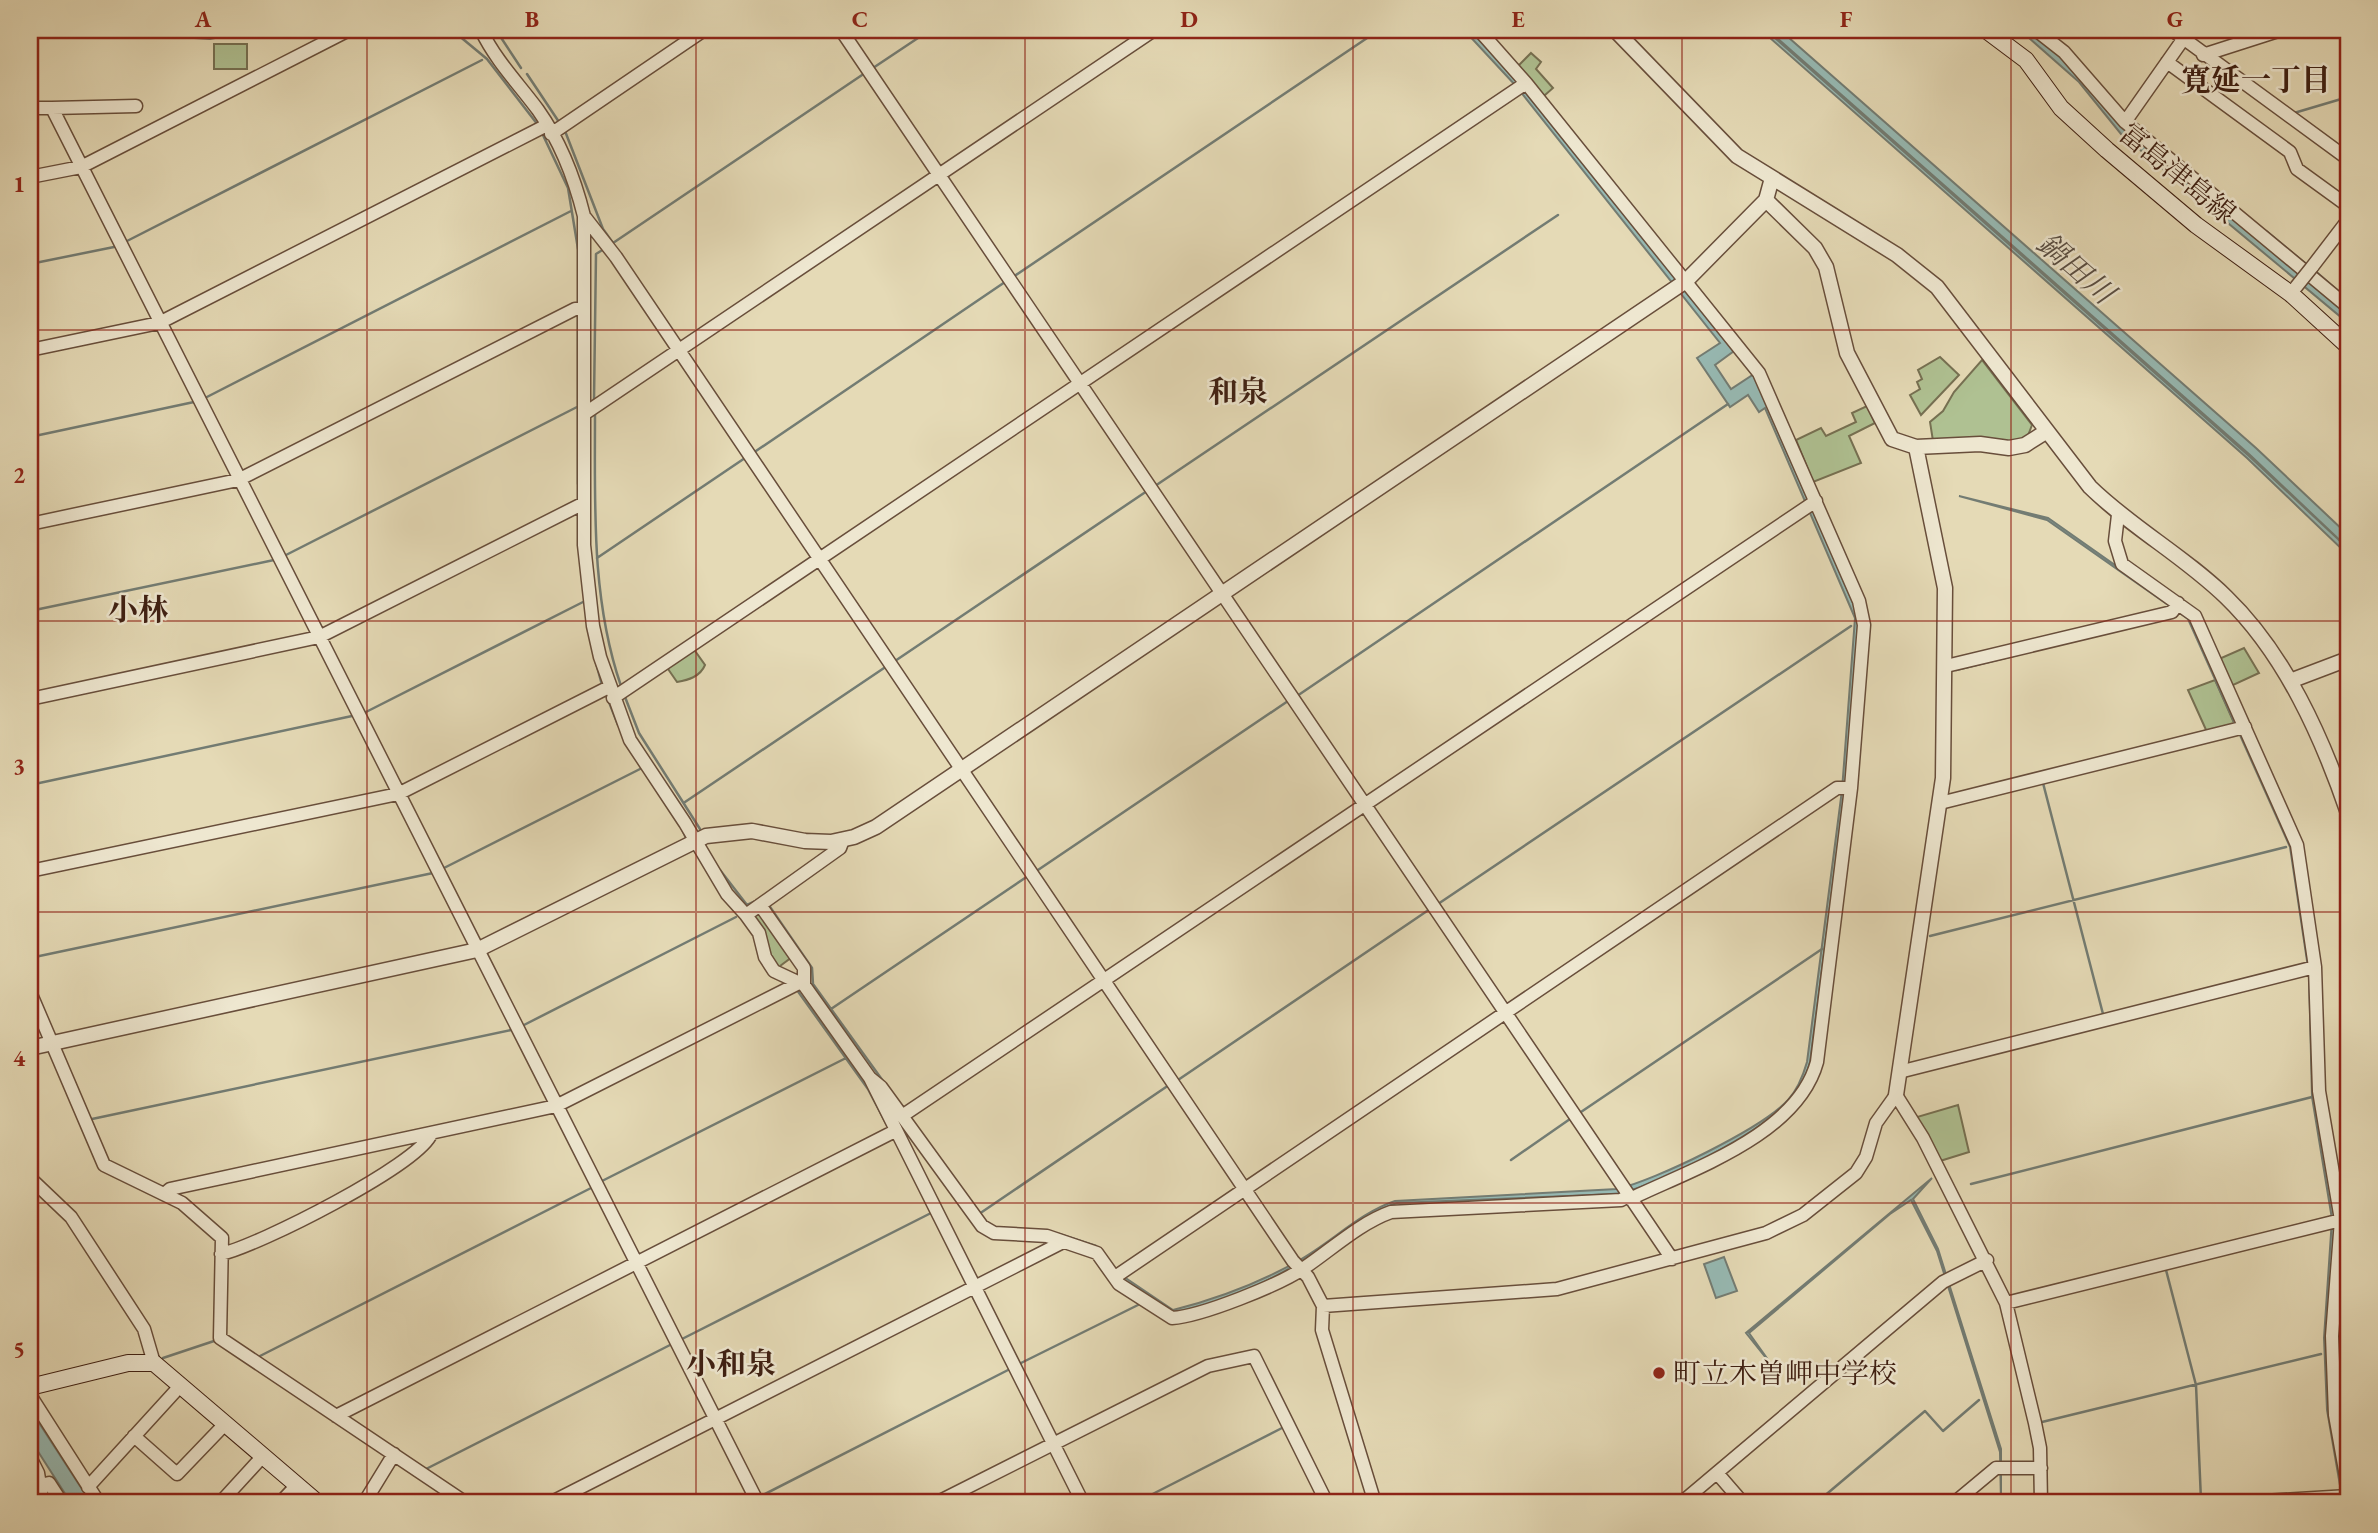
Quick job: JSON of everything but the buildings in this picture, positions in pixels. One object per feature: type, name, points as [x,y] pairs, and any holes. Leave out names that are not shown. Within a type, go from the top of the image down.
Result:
[{"type":"main road","name":"富島津島線","points":[[1986,30],[2026,60],[2061,108],[2106,150],[2196,225],[2294,291],[2348,346]]},
{"type":"main road","points":[[30,1387],[128,1363],[154,1363],[318,1503]]},
{"type":"street","points":[[30,177],[81,167],[349,30]]},
{"type":"street","points":[[481,30],[493,55],[549,129],[576,186],[584,216],[584,545],[593,626],[611,692],[630,740],[727,894],[759,933],[765,957],[774,971],[797,985],[902,1116],[982,1226],[994,1233],[1035,1234],[1097,1253],[1119,1284],[1172,1318],[1209,1310],[1297,1266],[1370,1222],[1404,1209],[1621,1200],[1627,1194],[1711,1161],[1777,1121],[1798,1102],[1810,1083],[1816,1062],[1864,625],[1859,601],[1811,503],[1767,385],[1681,284],[1479,30]]},
{"type":"street","points":[[30,350],[159,323],[549,129],[705,30]]},
{"type":"street","points":[[841,30],[1672,1259]]},
{"type":"street","points":[[584,414],[1154,30]]},
{"type":"street","points":[[1615,30],[1737,156],[1897,255],[1937,287],[2090,487],[2118,515],[2198,572],[2228,598],[2290,681],[2313,725],[2348,813]]},
{"type":"street","points":[[2036,30],[2064,52],[2125,122],[2348,307]]},
{"type":"street","points":[[2172,30],[2348,159]]},
{"type":"street","points":[[2203,55],[2281,30]]},
{"type":"street","points":[[2125,122],[2184,38]]},
{"type":"street","points":[[2167,62],[2290,152],[2297,169],[2348,206]]},
{"type":"street","points":[[30,871],[398,794],[611,692],[819,560],[1522,86]]},
{"type":"street","points":[[30,108],[136,106]]},
{"type":"street","points":[[52,108],[556,1106],[718,1417],[758,1503]]},
{"type":"street","points":[[30,1048],[54,1040],[477,950],[694,841],[716,833],[740,831],[818,842],[843,840],[876,827],[1681,284],[1766,200],[1772,178]]},
{"type":"street","points":[[1766,200],[1815,247],[1826,267],[1847,352],[1885,431],[1898,443],[1916,447],[1980,444],[2009,448],[2025,444],[2047,431]]},
{"type":"street","points":[[584,216],[616,257],[1244,1189],[1297,1266],[1308,1277],[1323,1307],[1322,1330],[1374,1503]]},
{"type":"street","points":[[2294,291],[2348,220]]},
{"type":"street","points":[[30,524],[239,480],[575,309],[584,309]]},
{"type":"street","points":[[1323,1307],[1557,1289],[1766,1233],[1816,1206],[1861,1167],[1876,1123],[1896,1095],[1940,803],[1947,666],[1945,588],[1916,447]]},
{"type":"street","points":[[30,699],[318,637],[584,503]]},
{"type":"street","points":[[902,1116],[1811,503]]},
{"type":"street","points":[[2118,515],[2115,541],[2122,564],[2175,607],[2195,616],[2241,728],[2297,845],[2311,968],[2319,1091],[2336,1221],[2332,1336],[2335,1415],[2345,1494],[2232,1503]]},
{"type":"street","points":[[1947,666],[2175,607]]},
{"type":"street","points":[[2290,681],[2348,659]]},
{"type":"street","points":[[1940,803],[2241,728]]},
{"type":"street","points":[[1115,1277],[1504,1013],[1845,788]]},
{"type":"street","points":[[746,915],[840,848],[843,840]]},
{"type":"street","points":[[164,1194],[170,1189],[556,1106],[797,985],[804,968],[760,905]]},
{"type":"street","points":[[1899,1072],[2311,968]]},
{"type":"street","points":[[30,992],[54,1040],[104,1165],[108,1170],[182,1203],[222,1238],[220,1338],[339,1414],[466,1503]]},
{"type":"street","points":[[870,1078],[1083,1503]]},
{"type":"street","points":[[1896,1095],[1923,1138],[1987,1260],[2006,1303],[2035,1423],[2041,1468],[2041,1503]]},
{"type":"street","points":[[339,1414],[895,1131]]},
{"type":"street","points":[[221,1254],[326,1208],[417,1152],[431,1134]]},
{"type":"street","points":[[30,1178],[71,1217],[144,1329],[154,1363]]},
{"type":"street","points":[[2006,1303],[2336,1221]]},
{"type":"street","points":[[550,1503],[1063,1242]]},
{"type":"street","points":[[1681,1503],[1946,1280],[1987,1260]]},
{"type":"street","points":[[936,1503],[1208,1366],[1254,1356],[1327,1503]]},
{"type":"street","points":[[88,1487],[181,1385]]},
{"type":"street","points":[[30,1395],[99,1503]]},
{"type":"street","points":[[134,1436],[177,1474],[225,1424]]},
{"type":"street","points":[[364,1503],[394,1454]]},
{"type":"street","points":[[220,1503],[263,1456]]},
{"type":"street","points":[[30,1457],[43,1503]]},
{"type":"street","points":[[1954,1503],[2000,1468],[2041,1468]]},
{"type":"street","points":[[1717,1473],[1743,1503]]},
{"type":"street","points":[[40,1485],[49,1483],[62,1503]]},
{"type":"street","points":[[280,1503],[297,1485]]},
{"type":"green space","points":[[214,44],[247,44],[247,69],[214,69]]},
{"type":"green space","points":[[1531,53],[1541,62],[1536,69],[1553,88],[1545,95],[1541,95],[1518,66]]},
{"type":"green space","points":[[1940,357],[1959,375],[1921,415],[1910,395],[1920,389],[1917,382],[1922,379],[1918,370]]},
{"type":"green space","points":[[1982,360],[2032,425],[2027,438],[2019,443],[1933,441],[1930,422],[1943,411],[1954,392]]},
{"type":"green space","points":[[1867,406],[1875,423],[1849,436],[1861,463],[1813,482],[1796,440],[1821,428],[1826,436],[1856,422],[1852,413]]},
{"type":"green space","points":[[693,648],[705,665],[697,675],[677,682],[666,666]]},
{"type":"green space","points":[[2244,648],[2259,673],[2231,686],[2219,659]]},
{"type":"green space","points":[[2215,680],[2235,725],[2207,732],[2188,690]]},
{"type":"green space","points":[[757,911],[792,957],[776,969],[749,917]]},
{"type":"green space","points":[[1958,1105],[1969,1152],[1940,1161],[1917,1117]]},
{"type":"water","points":[[67,30],[208,37],[226,30],[220,37],[210,39]]},
{"type":"water","points":[[1464,30],[1470,30],[1519,83],[1734,351],[1715,365],[1731,389],[1754,374],[1854,605],[1859,623],[1845,790],[1810,1062],[1795,1096],[1761,1125],[1738,1140],[1661,1179],[1618,1194],[1397,1203],[1366,1218],[1286,1271],[1229,1298],[1173,1312],[1121,1279],[1124,1277],[1173,1310],[1237,1290],[1283,1269],[1310,1254],[1369,1213],[1395,1201],[1617,1189],[1634,1184],[1707,1152],[1775,1112],[1795,1091],[1807,1062],[1842,790],[1855,618],[1765,408],[1759,412],[1748,395],[1730,407],[1697,358],[1720,343],[1516,86]]},
{"type":"water","points":[[1761,30],[1766,30],[2249,456],[2338,539],[2348,550],[2348,555],[2247,458]]},
{"type":"water","points":[[1768,30],[1780,30],[2256,448],[2346,533],[2348,548],[2250,455]]},
{"type":"water","points":[[2020,30],[2029,30],[2051,46],[2119,121],[2334,300],[2348,313],[2348,323],[2121,134],[2079,82]]},
{"type":"water","points":[[1959,496],[2048,518],[2190,618],[2292,846],[2310,961],[2335,1215],[2330,1410],[2346,1503],[2343,1503],[2327,1410],[2324,1338],[2332,1219],[2312,1097],[2309,974],[2290,847],[2188,619],[2047,520]]},
{"type":"water","points":[[1932,1178],[1913,1199],[1938,1249],[2001,1449],[2001,1503],[2000,1452],[1937,1251],[1911,1200],[1890,1214],[1749,1333],[1774,1368],[1746,1333]]},
{"type":"water","points":[[1724,1257],[1737,1291],[1716,1298],[1704,1264]]},
{"type":"water","points":[[30,1409],[91,1503],[71,1503],[30,1439]]},
{"type":"waterway","points":[[452,30],[487,59],[538,125]]},
{"type":"waterway","points":[[496,30],[521,68]]},
{"type":"waterway","points":[[873,68],[930,30]]},
{"type":"waterway","points":[[1013,277],[1379,30]]},
{"type":"waterway","points":[[127,241],[482,60]]},
{"type":"waterway","points":[[613,243],[865,73]]},
{"type":"waterway","points":[[527,74],[559,122]]},
{"type":"waterway","points":[[2294,113],[2348,97]]},
{"type":"waterway","points":[[565,131],[603,229],[613,243]]},
{"type":"waterway","points":[[542,133],[568,188],[578,249]]},
{"type":"waterway","points":[[203,399],[571,211]]},
{"type":"waterway","points":[[1155,486],[1558,215]]},
{"type":"waterway","points":[[2266,231],[2306,264]]},
{"type":"waterway","points":[[30,264],[114,247]]},
{"type":"waterway","points":[[594,400],[596,254],[604,249]]},
{"type":"waterway","points":[[2315,271],[2339,292]]},
{"type":"waterway","points":[[753,453],[1005,282]]},
{"type":"waterway","points":[[578,313],[578,484]]},
{"type":"waterway","points":[[30,437],[194,402]]},
{"type":"waterway","points":[[1297,696],[1728,404]]},
{"type":"waterway","points":[[284,556],[577,407]]},
{"type":"waterway","points":[[595,414],[595,517],[600,586],[604,620],[621,686]]},
{"type":"waterway","points":[[597,558],[745,458]]},
{"type":"waterway","points":[[895,661],[1147,491]]},
{"type":"waterway","points":[[30,611],[274,560]]},
{"type":"waterway","points":[[364,713],[583,602]]},
{"type":"waterway","points":[[1438,904],[1851,626]]},
{"type":"waterway","points":[[1956,670],[2017,655]]},
{"type":"waterway","points":[[596,663],[602,685]]},
{"type":"waterway","points":[[685,802],[887,666]]},
{"type":"waterway","points":[[605,692],[618,725]]},
{"type":"waterway","points":[[625,697],[639,733],[700,829]]},
{"type":"waterway","points":[[1035,872],[1288,701]]},
{"type":"waterway","points":[[30,785],[352,716]]},
{"type":"waterway","points":[[442,869],[642,768]]},
{"type":"waterway","points":[[2043,783],[2103,1014]]},
{"type":"waterway","points":[[682,829],[686,838]]},
{"type":"waterway","points":[[1930,936],[2286,847]]},
{"type":"waterway","points":[[720,870],[747,905],[758,900]]},
{"type":"waterway","points":[[30,958],[433,873]]},
{"type":"waterway","points":[[831,1009],[1028,876]]},
{"type":"waterway","points":[[768,904],[812,968],[813,984],[883,1081]]},
{"type":"waterway","points":[[1178,1080],[1430,909]]},
{"type":"waterway","points":[[522,1026],[736,917]]},
{"type":"waterway","points":[[1578,1114],[1822,949]]},
{"type":"waterway","points":[[30,977],[35,990]]},
{"type":"waterway","points":[[797,990],[868,1089],[889,1129]]},
{"type":"waterway","points":[[92,1119],[511,1030]]},
{"type":"waterway","points":[[602,1181],[846,1058]]},
{"type":"waterway","points":[[979,1214],[1169,1085]]},
{"type":"waterway","points":[[1971,1184],[2312,1097]]},
{"type":"waterway","points":[[1511,1160],[1570,1119]]},
{"type":"waterway","points":[[260,1356],[593,1187]]},
{"type":"waterway","points":[[682,1339],[931,1213]]},
{"type":"waterway","points":[[1059,1234],[1096,1246]]},
{"type":"waterway","points":[[2166,1270],[2196,1385],[2201,1500]]},
{"type":"waterway","points":[[971,1294],[983,1316]]},
{"type":"waterway","points":[[1019,1364],[1138,1305]]},
{"type":"waterway","points":[[163,1358],[217,1340]]},
{"type":"waterway","points":[[426,1469],[672,1344]]},
{"type":"waterway","points":[[2042,1422],[2321,1354]]},
{"type":"waterway","points":[[761,1496],[1010,1369]]},
{"type":"waterway","points":[[1816,1503],[1925,1411],[1943,1431],[1979,1400]]},
{"type":"waterway","points":[[1135,1503],[1282,1428]]},
{"type":"place","name":"町立木曽岬中学校","points":[[1659,1373]]},
{"type":"district","name":"寛延一丁目","points":[[2256,79]]},
{"type":"district","name":"和泉","points":[[1238,391]]},
{"type":"district","name":"小林","points":[[138,609]]},
{"type":"district","name":"小和泉","points":[[731,1363]]},
{"type":"water label","name":"鍋田川","points":[[2076,268]]}]
